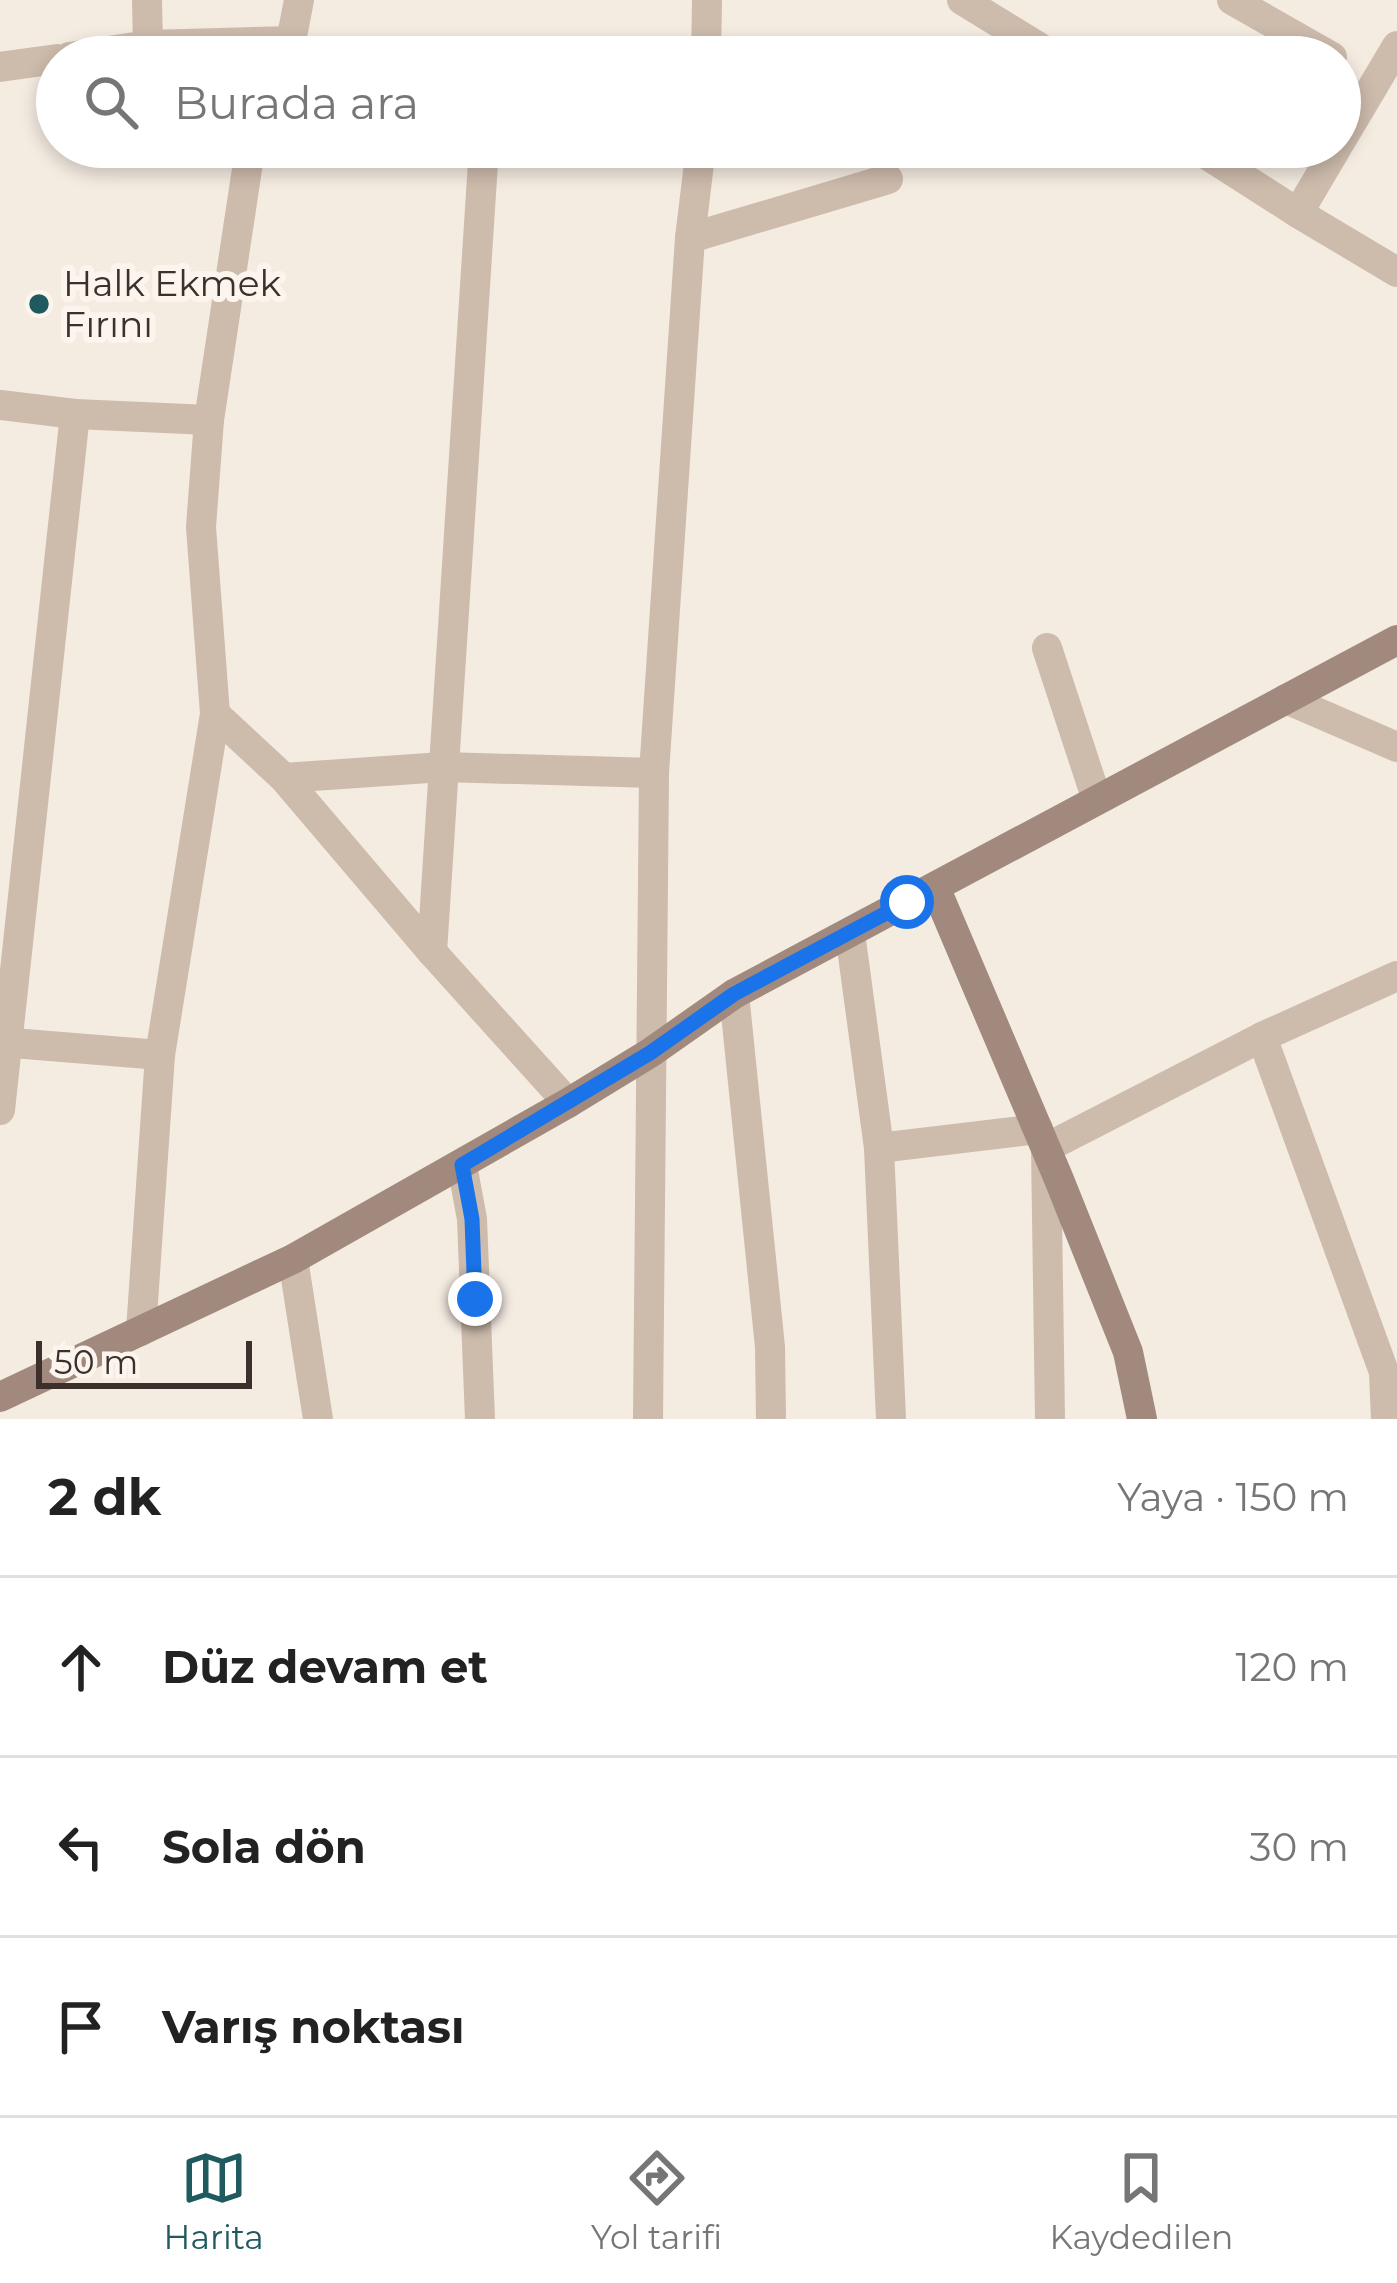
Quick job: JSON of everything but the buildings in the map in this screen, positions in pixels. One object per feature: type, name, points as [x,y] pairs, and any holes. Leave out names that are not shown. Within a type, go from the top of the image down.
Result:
[{"type":"main road","points":[[0,1396],[293,1259],[568,1103],[734,994],[1397,640]]},
{"type":"main road","points":[[935,887],[1128,1352],[1142,1419]]},
{"type":"street","points":[[148,0],[148,36]]},
{"type":"street","points":[[292,36],[299,0]]},
{"type":"street","points":[[706,36],[707,0]]},
{"type":"street","points":[[962,0],[1021,36]]},
{"type":"street","points":[[1232,0],[1295,36]]},
{"type":"street","points":[[1361,107],[1397,46]]},
{"type":"street","points":[[0,67],[36,62]]},
{"type":"street","points":[[1361,73],[1376,81]]},
{"type":"street","points":[[141,1331],[160,1055],[215,714],[201,527],[209,420],[248,168]]},
{"type":"street","points":[[432,952],[483,168]]},
{"type":"street","points":[[647,1419],[654,773],[698,168]]},
{"type":"street","points":[[1228,168],[1397,272]]},
{"type":"street","points":[[1298,213],[1325,168]]},
{"type":"street","points":[[690,238],[887,179]]},
{"type":"street","points":[[0,405],[75,414],[209,420]]},
{"type":"street","points":[[0,1110],[75,414]]},
{"type":"street","points":[[1047,648],[1097,800]]},
{"type":"street","points":[[1286,699],[1397,747]]},
{"type":"street","points":[[215,714],[284,778],[568,1103]]},
{"type":"street","points":[[284,778],[442,766],[654,773]]},
{"type":"street","points":[[850,933],[879,1148],[891,1419]]},
{"type":"street","points":[[879,1148],[1042,1138],[1397,976]]},
{"type":"street","points":[[734,994],[770,1347],[771,1419]]},
{"type":"street","points":[[1262,1037],[1390,1373],[1386,1419]]},
{"type":"street","points":[[4,1043],[160,1055]]},
{"type":"street","points":[[1042,1138],[1050,1419]]},
{"type":"street","points":[[462,1165],[472,1219],[481,1419]]},
{"type":"street","points":[[293,1259],[318,1419]]},
{"type":"place","name":"Halk Ekmek Fırını","points":[[39,304]]},
{"type":"route","points":[[475,1299],[472,1219],[462,1165],[650,1053],[734,994],[907,902]]}]
